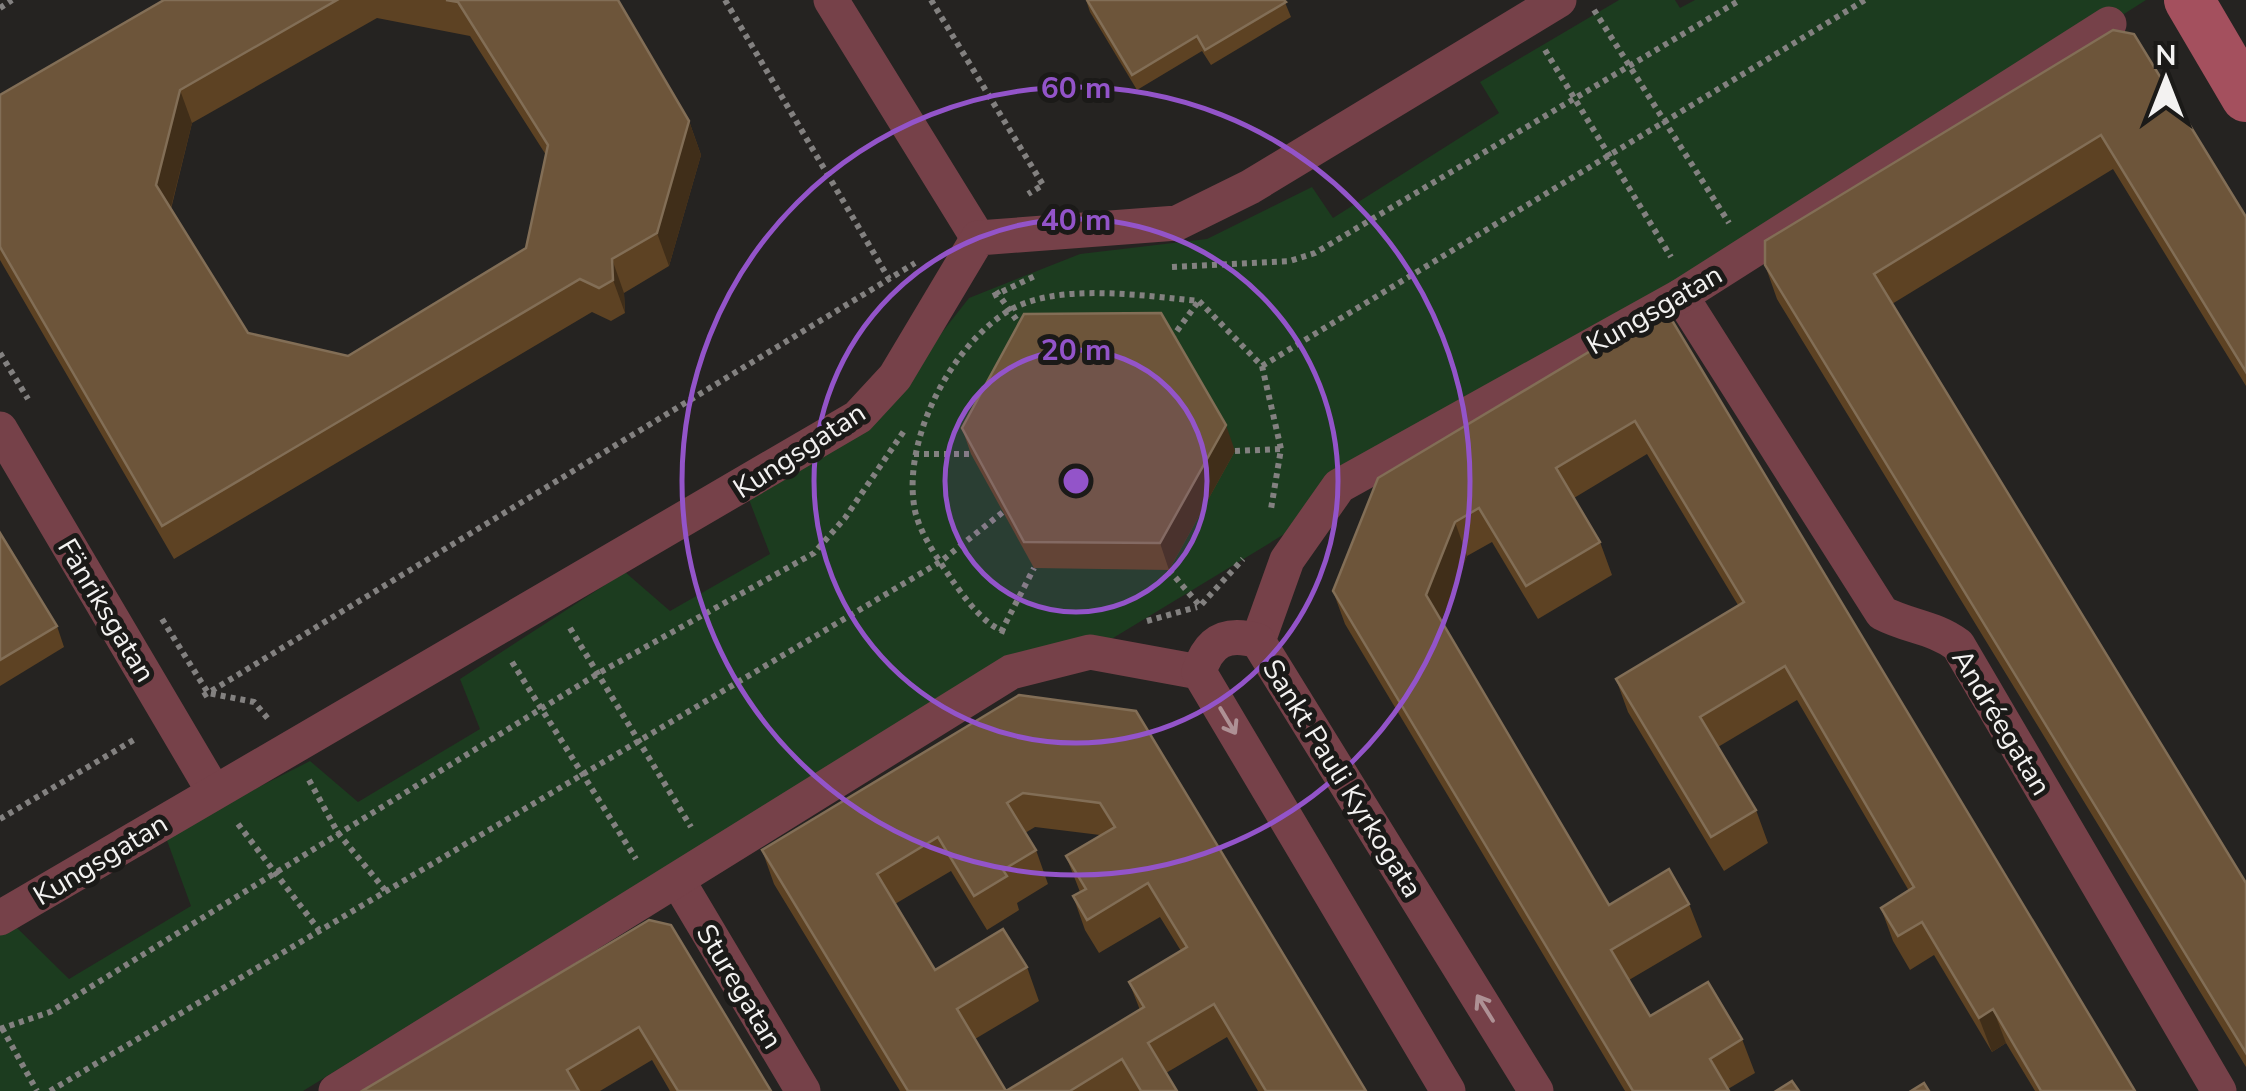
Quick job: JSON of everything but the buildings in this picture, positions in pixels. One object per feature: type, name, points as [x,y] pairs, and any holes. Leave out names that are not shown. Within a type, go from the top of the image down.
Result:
[{"type":"street","points":[[831,0],[974,232],[1177,223],[1250,187],[1522,9],[1559,0]]},
{"type":"street","points":[[2189,0],[2246,97]]},
{"type":"street","name":"Kungsgatan","points":[[1258,641],[1287,560],[1339,486],[1682,296],[2110,24]]},
{"type":"street","name":"Kungsgatan","points":[[0,918],[858,417],[895,378],[974,232]]},
{"type":"street","name":"Andréegatan","points":[[1682,296],[1882,614],[1906,625],[1938,630],[1958,645],[2220,1091]]},
{"type":"street","name":"Fänriksgatan","points":[[0,429],[214,792]]},
{"type":"street","name":"Sankt Pauli Kyrkogata","points":[[1199,672],[1204,654],[1220,639],[1238,635],[1258,641],[1536,1091]]},
{"type":"street","points":[[336,1091],[1011,672],[1090,652],[1199,672],[1448,1091]]},
{"type":"street","name":"Sturegatan","points":[[667,887],[803,1091]]},
{"type":"path","points":[[0,8],[12,0]]},
{"type":"path","points":[[726,0],[890,279]]},
{"type":"path","points":[[0,820],[890,279],[974,232],[1043,185],[931,0]]},
{"type":"path","points":[[1588,0],[1748,253]]},
{"type":"path","points":[[1153,268],[1290,260],[1314,253],[1740,0]]},
{"type":"path","points":[[1262,366],[1865,0]]},
{"type":"path","points":[[1522,9],[1572,99],[1680,272],[1682,296]]},
{"type":"path","points":[[989,301],[996,293],[1040,274]]},
{"type":"path","points":[[940,562],[914,510],[914,454],[964,350],[1006,312],[1079,291],[1199,301],[1262,366],[1281,449],[1271,510],[1264,523]]},
{"type":"path","points":[[996,293],[1006,312],[1034,341]]},
{"type":"path","points":[[1171,340],[1199,301]]},
{"type":"path","points":[[37,1091],[1,1029],[50,1012],[276,876],[338,832],[599,673],[814,553],[886,461],[964,335]]},
{"type":"path","points":[[0,353],[31,404]]},
{"type":"path","points":[[1235,451],[1281,449]]},
{"type":"path","points":[[914,454],[971,454]]},
{"type":"path","points":[[50,1091],[940,562],[1003,512]]},
{"type":"path","points":[[1170,570],[1200,606],[1248,550]]},
{"type":"path","points":[[1001,632],[1034,568]]},
{"type":"path","points":[[551,597],[710,860]]},
{"type":"path","points":[[156,608],[208,693],[254,702],[292,747],[338,832],[385,890]]},
{"type":"path","points":[[494,631],[582,772],[667,887]]},
{"type":"path","points":[[214,792],[319,930]]},
{"type":"green space","points":[[1619,0],[1675,0],[1680,8],[1695,0],[2146,0],[1748,253],[1090,652],[945,694],[303,1091],[0,1091],[0,933],[14,925],[69,979],[191,906],[165,835],[310,761],[358,802],[480,729],[460,679],[625,572],[670,611],[770,554],[748,497],[863,433],[969,298],[1080,254],[1207,239],[1312,187],[1333,218],[1499,113],[1480,82]]}]
